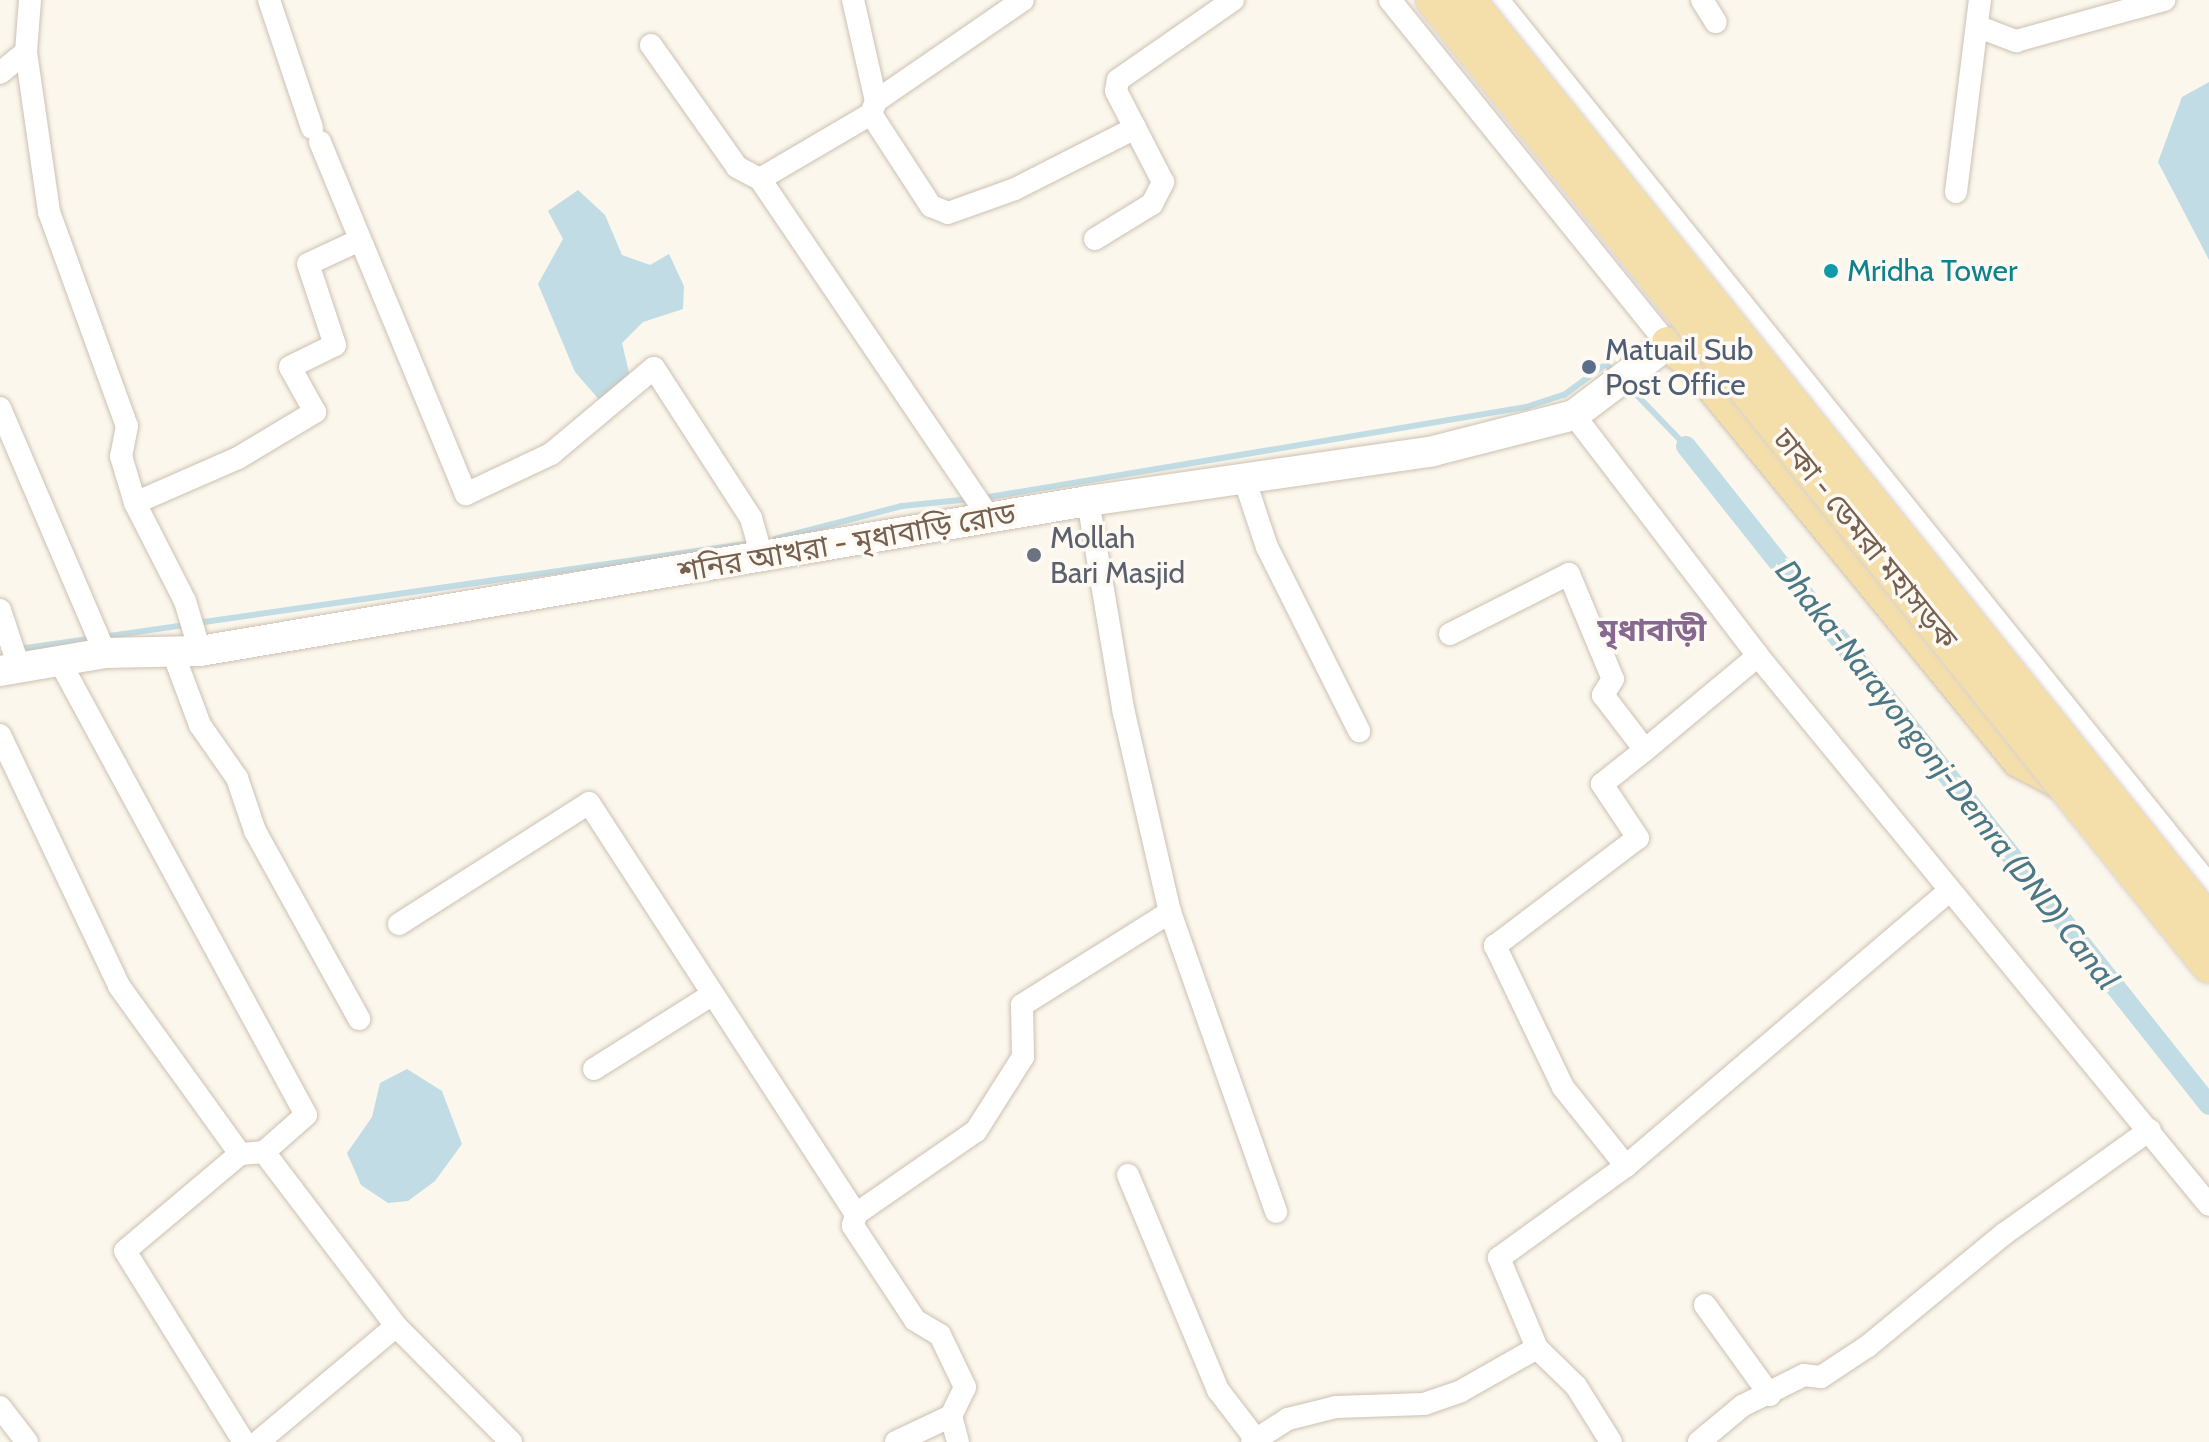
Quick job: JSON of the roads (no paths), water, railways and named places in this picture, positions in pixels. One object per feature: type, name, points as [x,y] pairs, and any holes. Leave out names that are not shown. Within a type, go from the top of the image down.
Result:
[{"type":"main road","name":"ঢাকা - ডেমরা মহাসড়ক","points":[[1433,0],[2209,966]]},
{"type":"main road","name":"ঢাকা - ডেমরা মহাসড়ক","points":[[1468,0],[2209,922]]},
{"type":"main road","name":"শনির আখরা - মৃধাবাড়ি রোড","points":[[10,669],[105,653],[190,648],[761,554],[986,512],[1088,501],[1433,451],[1582,409],[1662,349]]},
{"type":"main road","points":[[1662,349],[1698,368],[2019,760],[2059,781]]},
{"type":"street","points":[[30,0],[26,52],[49,212],[127,426],[121,456],[135,503],[185,601],[200,725],[237,778],[255,831],[359,1019]]},
{"type":"street","points":[[269,0],[316,135],[466,494],[551,454],[654,368],[751,518],[761,554]]},
{"type":"street","points":[[853,0],[874,108],[931,206],[948,213],[1015,189],[1135,128]]},
{"type":"street","points":[[760,179],[874,108],[1023,0]]},
{"type":"street","points":[[1095,239],[1152,204],[1163,182],[1116,91],[1118,80],[1233,0]]},
{"type":"street","points":[[1390,0],[1662,349]]},
{"type":"street","points":[[1498,0],[2209,885]]},
{"type":"street","points":[[1702,0],[1716,22]]},
{"type":"street","points":[[1956,192],[1960,123],[1979,27],[1980,0]]},
{"type":"street","points":[[1979,27],[2016,41],[2164,0]]},
{"type":"street","points":[[651,45],[737,167],[760,179],[962,471],[986,512]]},
{"type":"street","points":[[0,73],[26,52]]},
{"type":"street","points":[[135,503],[238,458],[315,412],[290,367],[335,345],[308,264],[360,240]]},
{"type":"street","points":[[1662,349],[1665,324],[1721,277]]},
{"type":"street","points":[[1662,349],[1680,346],[1739,301]]},
{"type":"street","points":[[0,408],[91,613],[105,653]]},
{"type":"street","points":[[1582,409],[1758,656],[1948,892],[2150,1130],[2209,1205]]},
{"type":"street","points":[[1244,478],[1267,547],[1359,731]]},
{"type":"street","points":[[1088,501],[1124,713],[1170,912],[1276,1212]]},
{"type":"street","points":[[1450,634],[1569,574],[1613,679],[1603,695],[1645,750]]},
{"type":"street","points":[[4,617],[10,669]]},
{"type":"street","points":[[1626,1166],[1563,1087],[1495,946],[1638,838],[1602,784],[1758,656]]},
{"type":"street","points":[[60,662],[306,1115],[264,1152],[240,1154],[125,1251],[244,1442]]},
{"type":"street","points":[[0,735],[119,986],[240,1154]]},
{"type":"street","points":[[399,924],[589,803],[710,996],[856,1214]]},
{"type":"street","points":[[1611,1442],[1576,1386],[1537,1348],[1499,1258],[1626,1166],[1948,892]]},
{"type":"street","points":[[896,1442],[951,1416],[965,1387],[940,1335],[915,1320],[853,1226],[856,1214],[976,1131],[1023,1057],[1022,1005],[1170,912]]},
{"type":"street","points":[[594,1069],[710,996]]},
{"type":"street","points":[[1699,1442],[1742,1406],[1770,1395],[1804,1375],[1821,1377],[1868,1346],[2004,1234],[2150,1130]]},
{"type":"street","points":[[264,1152],[396,1326],[511,1442]]},
{"type":"street","points":[[1128,1175],[1218,1390],[1253,1440],[1336,1407],[1424,1404],[1537,1348]]},
{"type":"street","points":[[1705,1305],[1770,1395]]},
{"type":"street","points":[[258,1442],[396,1326]]},
{"type":"street","points":[[0,1407],[27,1442]]},
{"type":"street","points":[[951,1416],[958,1442]]},
{"type":"water","points":[[2209,82],[2209,260],[2158,162],[2182,97]]},
{"type":"water","points":[[578,190],[605,215],[622,255],[650,265],[669,254],[684,286],[683,309],[643,322],[622,343],[632,385],[602,403],[575,372],[538,284],[563,239],[548,211]]},
{"type":"water","points":[[407,1069],[442,1091],[462,1144],[435,1181],[408,1201],[388,1203],[361,1185],[347,1153],[372,1117],[380,1083]]},
{"type":"waterway","points":[[983,498],[1526,407],[1564,395],[1606,364],[1615,373]]},
{"type":"waterway","points":[[1629,387],[1686,446]]},
{"type":"waterway","name":"Dhaka-Narayongonj-Demra (DND) Canal","points":[[1686,446],[2209,1105]]},
{"type":"waterway","points":[[775,539],[902,506],[971,499]]},
{"type":"waterway","points":[[197,623],[752,543]]},
{"type":"waterway","points":[[19,649],[186,625]]},
{"type":"place","name":"Mridha Tower","points":[[1831,271]]},
{"type":"place","name":"Matuail Sub Post Office","points":[[1589,367]]},
{"type":"place","name":"Mollah Bari Masjid","points":[[1034,555]]},
{"type":"district","name":"মৃধাবাড়ী","points":[[1652,630]]}]
